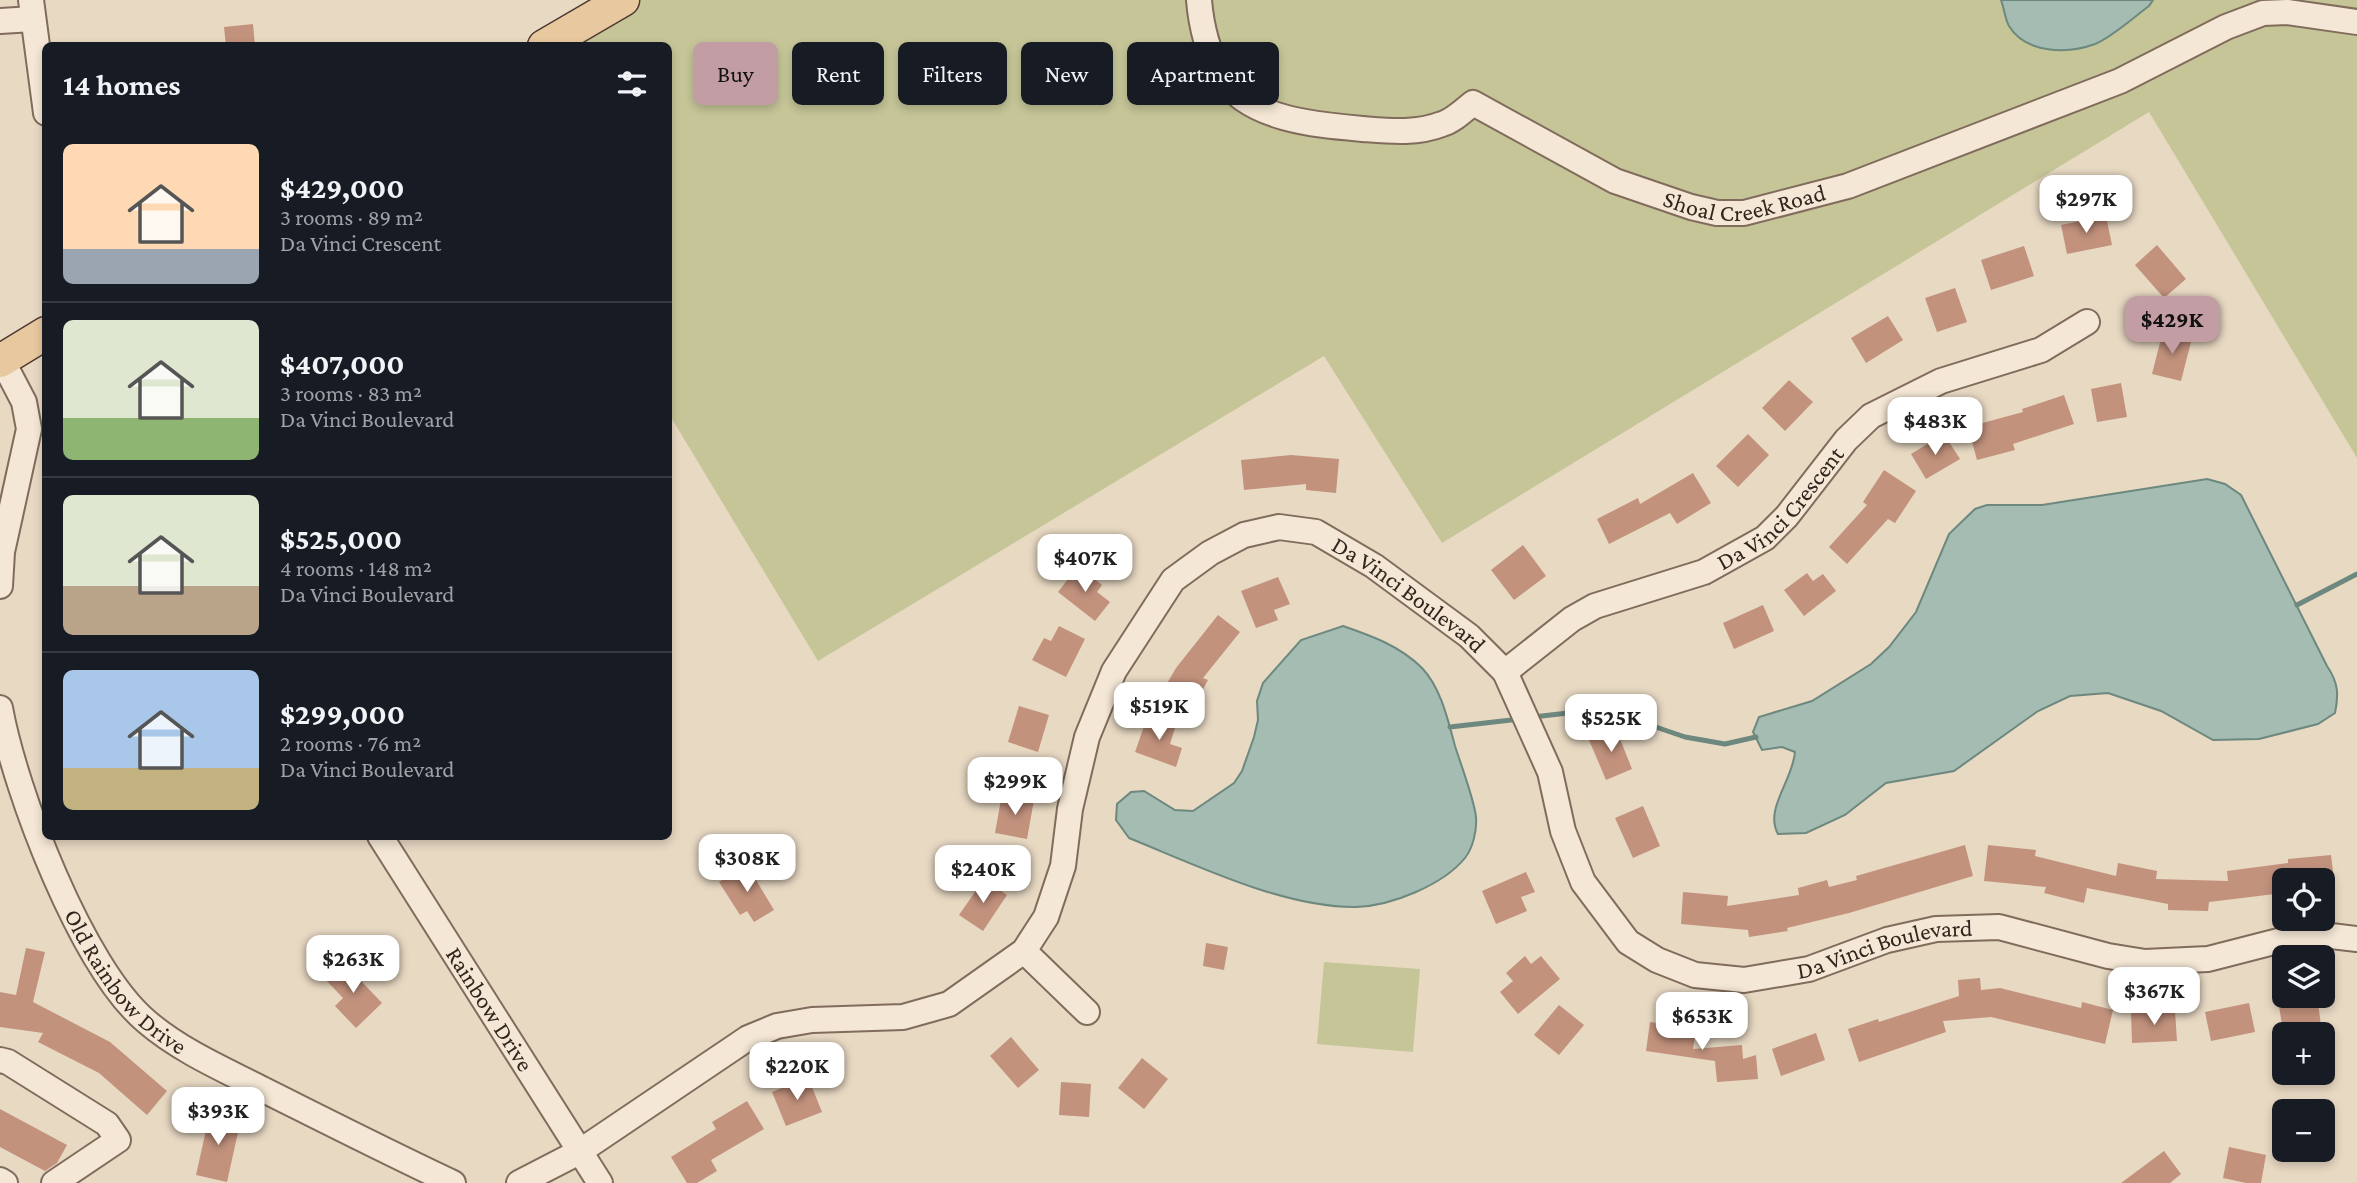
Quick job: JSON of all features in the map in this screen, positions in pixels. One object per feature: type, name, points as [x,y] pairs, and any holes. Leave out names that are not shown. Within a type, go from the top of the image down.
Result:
[{"type":"main road","points":[[551,42],[623,0]]},
{"type":"main road","points":[[1,360],[42,334]]},
{"type":"street","name":"Shoal Creek Road","points":[[1199,0],[1204,30],[1222,77],[1234,91],[1258,107],[1279,116],[1319,125],[1403,132],[1444,124],[1477,98],[1615,181],[1717,213],[1744,212],[1848,186],[2120,81],[2226,27],[2263,13],[2287,12],[2357,22]]},
{"type":"street","points":[[0,21],[32,9],[42,77]]},
{"type":"street","name":"Da Vinci Crescent","points":[[1504,672],[1572,619],[1595,606],[1704,572],[1765,538],[1787,516],[1846,440],[1871,416],[1941,381],[2041,350],[2087,321]]},
{"type":"street","points":[[0,586],[2,552],[29,429],[24,402],[1,360]]},
{"type":"street","name":"Da Vinci Boulevard","points":[[579,1152],[748,1038],[777,1026],[800,1022],[903,1017],[949,1004],[1024,951],[1046,917],[1063,866],[1070,809],[1087,737],[1114,671],[1173,580],[1210,553],[1244,535],[1279,527],[1316,532],[1374,566],[1469,636],[1504,672],[1550,772],[1563,831],[1583,882],[1628,942],[1657,960],[1695,975],[1744,980],[1809,969],[1887,940],[1936,929],[1999,927],[2108,956],[2145,962],[2208,959],[2283,940],[2323,935],[2357,939]]},
{"type":"street","name":"Old Rainbow Drive","points":[[0,708],[31,817],[85,939],[114,985],[146,1022],[188,1051],[373,1146],[453,1183]]},
{"type":"street","name":"Rainbow Drive","points":[[383,840],[600,1183]]},
{"type":"street","points":[[1024,951],[1087,1012]]},
{"type":"street","points":[[0,1060],[8,1062],[107,1124],[118,1140],[54,1183]]},
{"type":"street","points":[[519,1183],[579,1152]]},
{"type":"street","points":[[0,1180],[5,1183]]},
{"type":"green space","points":[[634,0],[2001,0],[2010,27],[2044,50],[2070,50],[2097,43],[2149,6],[2153,0],[2357,0],[2357,458],[2149,112],[1442,543],[1324,356],[818,661],[672,419],[672,42],[558,42]]},
{"type":"green space","points":[[1324,962],[1420,969],[1413,1052],[1317,1044]]},
{"type":"shaded area","points":[[2001,0],[2153,0],[2149,6],[2102,41],[2060,50],[2037,47],[2016,35],[2009,26]]},
{"type":"shaded area","points":[[2207,479],[2225,484],[2241,495],[2333,677],[2337,694],[2335,713],[2318,724],[2259,739],[2213,740],[2161,711],[2108,693],[2070,696],[2038,711],[1954,771],[1886,783],[1845,815],[1806,833],[1778,834],[1774,815],[1795,752],[1782,747],[1762,750],[1753,732],[1759,717],[1812,701],[1871,664],[1889,647],[1916,612],[1949,534],[1975,509],[1987,505],[2042,505]]},
{"type":"shaded area","points":[[1343,626],[1375,638],[1413,660],[1429,676],[1439,695],[1476,817],[1470,849],[1455,868],[1430,885],[1385,903],[1356,907],[1328,905],[1270,893],[1129,838],[1116,820],[1117,804],[1131,792],[1144,791],[1175,810],[1193,811],[1234,783],[1242,771],[1254,737],[1258,720],[1257,701],[1263,683],[1301,640]]},
{"type":"building","points":[[253,24],[255,42],[226,42],[224,27]]},
{"type":"building","points":[[2106,216],[2112,245],[2067,254],[2061,225]]},
{"type":"building","points":[[2157,245],[2186,279],[2164,298],[2135,265]]},
{"type":"building","points":[[2024,246],[2034,276],[1991,290],[1981,260]]},
{"type":"building","points":[[1955,288],[1967,322],[1937,332],[1925,298]]},
{"type":"building","points":[[1888,316],[1903,340],[1866,363],[1851,338]]},
{"type":"building","points":[[2163,331],[2192,338],[2181,381],[2152,374]]},
{"type":"building","points":[[1789,380],[1813,402],[1785,431],[1762,408]]},
{"type":"building","points":[[2121,383],[2127,417],[2097,422],[2091,389]]},
{"type":"building","points":[[2064,395],[2074,424],[2013,444],[2015,450],[1977,460],[1968,427],[2023,412],[2022,409]]},
{"type":"building","points":[[1748,434],[1769,455],[1738,487],[1716,466]]},
{"type":"building","points":[[1944,434],[1960,459],[1926,479],[1911,454]]},
{"type":"building","points":[[1291,455],[1339,459],[1336,493],[1306,490],[1306,484],[1244,490],[1241,460]]},
{"type":"building","points":[[1884,470],[1916,491],[1895,523],[1888,519],[1847,564],[1829,547],[1867,505],[1863,502]]},
{"type":"building","points":[[1693,473],[1711,503],[1677,524],[1670,513],[1609,544],[1597,519],[1638,498],[1640,504]]},
{"type":"building","points":[[1523,545],[1546,576],[1514,600],[1491,570]]},
{"type":"building","points":[[1078,566],[1102,585],[1097,592],[1110,602],[1095,621],[1058,592]]},
{"type":"building","points":[[1807,573],[1813,581],[1823,574],[1836,591],[1804,616],[1784,590]]},
{"type":"building","points":[[1278,577],[1290,604],[1274,610],[1278,620],[1256,628],[1241,591]]},
{"type":"building","points":[[1763,605],[1774,631],[1734,649],[1723,623]]},
{"type":"building","points":[[1218,615],[1240,632],[1203,678],[1208,680],[1192,709],[1162,692],[1176,668]]},
{"type":"building","points":[[1059,626],[1085,639],[1066,677],[1032,660],[1044,638],[1051,641]]},
{"type":"building","points":[[1019,706],[1049,715],[1038,752],[1008,742]]},
{"type":"building","points":[[1148,715],[1176,725],[1170,744],[1182,748],[1176,767],[1135,752]]},
{"type":"building","points":[[1616,729],[1632,769],[1606,780],[1589,740]]},
{"type":"building","points":[[1002,794],[1034,800],[1027,839],[995,833]]},
{"type":"building","points":[[1643,806],[1660,846],[1633,858],[1615,818]]},
{"type":"building","points":[[1965,845],[1973,876],[1849,913],[1787,928],[1788,931],[1749,937],[1748,930],[1681,924],[1683,892],[1728,896],[1727,906],[1799,895],[1798,888],[1827,880],[1829,887],[1857,880],[1856,876]]},
{"type":"building","points":[[1988,845],[2036,850],[2035,856],[2116,876],[2118,863],[2157,871],[2156,879],[2228,881],[2227,871],[2288,863],[2288,859],[2331,855],[2333,868],[2272,868],[2272,894],[2209,902],[2208,911],[2168,910],[2168,904],[2087,888],[2084,903],[2044,893],[2046,887],[1984,881]]},
{"type":"building","points":[[747,865],[774,910],[754,922],[747,911],[740,915],[719,882]]},
{"type":"building","points":[[1526,872],[1535,892],[1521,897],[1527,911],[1496,924],[1482,891]]},
{"type":"building","points":[[984,879],[1007,895],[983,931],[959,915]]},
{"type":"building","points":[[1206,943],[1228,947],[1224,970],[1203,966]]},
{"type":"building","points":[[26,948],[45,952],[33,1002],[110,1042],[167,1091],[147,1115],[99,1073],[38,1042],[43,1033],[0,1027],[0,992],[16,995]]},
{"type":"building","points":[[1525,956],[1531,964],[1541,956],[1560,979],[1518,1014],[1500,992],[1513,981],[1506,973]]},
{"type":"building","points":[[343,962],[382,1003],[356,1028],[335,1006],[343,998],[325,979]]},
{"type":"building","points":[[1980,978],[1981,990],[2000,988],[2081,1008],[2082,1002],[2113,1010],[2105,1044],[1991,1017],[1943,1021],[1946,1032],[1859,1062],[1848,1029],[1878,1019],[1879,1022],[1959,996],[1958,980]]},
{"type":"building","points":[[2249,1003],[2255,1032],[2211,1041],[2205,1012]]},
{"type":"building","points":[[1559,1005],[1584,1025],[1559,1055],[1534,1035]]},
{"type":"building","points":[[2279,1008],[2319,1008],[2321,1022],[2282,1022]]},
{"type":"building","points":[[2175,1011],[2177,1041],[2132,1043],[2131,1012]]},
{"type":"building","points":[[1650,1022],[1696,1028],[1693,1049],[1742,1045],[1743,1059],[1756,1055],[1758,1079],[1717,1082],[1715,1061],[1646,1051]]},
{"type":"building","points":[[1816,1033],[1825,1060],[1781,1076],[1772,1049]]},
{"type":"building","points":[[1011,1037],[1039,1070],[1018,1088],[990,1056]]},
{"type":"building","points":[[1142,1058],[1168,1079],[1144,1109],[1118,1088]]},
{"type":"building","points":[[808,1077],[822,1112],[786,1126],[772,1092]]},
{"type":"building","points":[[1061,1082],[1091,1084],[1089,1117],[1059,1115]]},
{"type":"building","points":[[747,1101],[764,1129],[711,1160],[717,1171],[697,1183],[687,1183],[671,1157],[716,1129],[712,1122]]},
{"type":"building","points":[[0,1109],[67,1145],[57,1163],[45,1171],[0,1147]]},
{"type":"building","points":[[210,1112],[241,1119],[227,1182],[196,1175]]},
{"type":"building","points":[[2229,1147],[2266,1155],[2261,1183],[2223,1178]]},
{"type":"building","points":[[2164,1151],[2181,1174],[2170,1183],[2121,1183]]},
{"type":"waterway","points":[[2297,605],[2357,574]]},
{"type":"waterway","points":[[1533,717],[1603,709],[1685,737],[1725,744],[1756,737]]},
{"type":"waterway","points":[[1450,727],[1520,719]]}]
